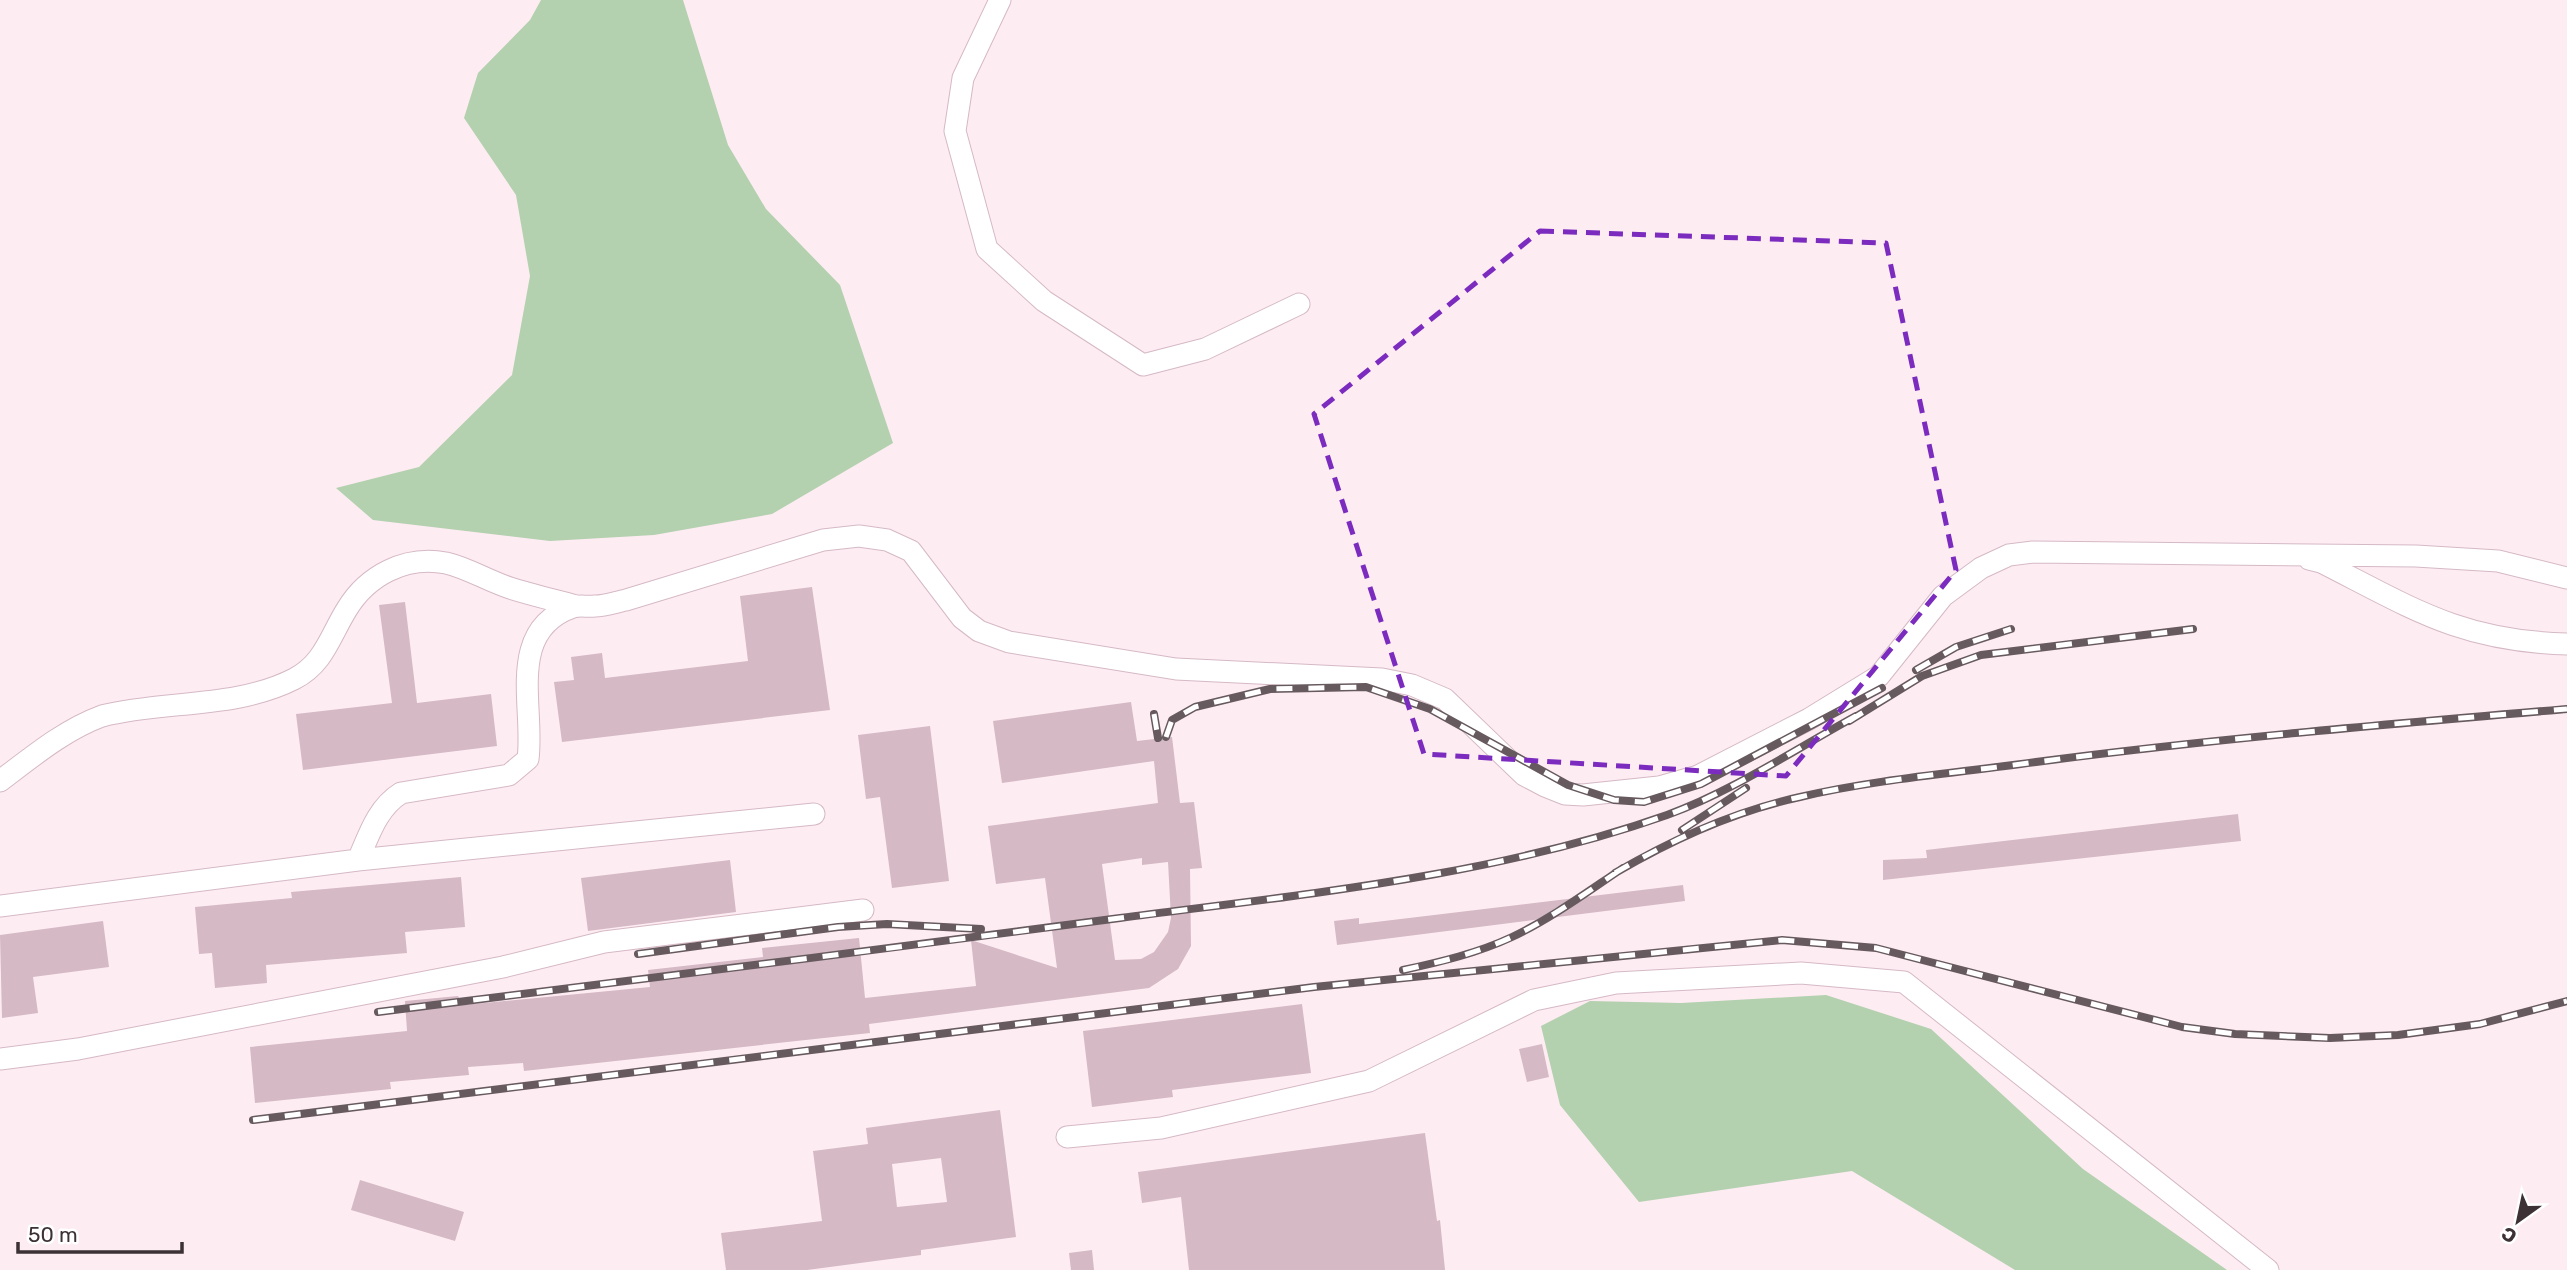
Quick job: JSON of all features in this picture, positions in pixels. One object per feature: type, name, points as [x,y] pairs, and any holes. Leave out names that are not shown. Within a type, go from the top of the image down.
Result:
[{"type":"lane","points":[[1000,0],[962,78],[955,131],[987,249],[1044,301],[1143,365],[1205,349],[1299,304]]},
{"type":"lane","points":[[0,781],[83,723],[102,716],[257,694],[296,678],[317,663],[331,643],[355,596],[371,579],[390,569],[417,563],[445,563],[509,588],[576,606],[596,606],[626,600],[823,540],[859,536],[887,540],[911,551],[962,618],[979,631],[1009,642],[1176,668],[1382,679],[1412,685],[1445,699],[1524,775],[1565,793],[1583,795],[1659,787],[1687,780],[1809,719],[1879,676],[1943,596],[1981,568],[2009,555],[2033,552],[2283,553],[2467,558],[2498,561],[2567,578]]},
{"type":"lane","points":[[2283,553],[2321,562],[2406,608],[2445,624],[2517,642],[2567,644]]},
{"type":"lane","points":[[358,860],[381,811],[388,801],[401,793],[509,775],[528,759],[525,672],[531,650],[555,615],[576,606]]},
{"type":"lane","points":[[0,906],[358,860],[814,814]]},
{"type":"lane","points":[[0,1059],[78,1049],[491,970],[604,942],[863,910]]},
{"type":"lane","points":[[1067,1137],[1161,1128],[1369,1081],[1534,1000],[1616,983],[1801,973],[1904,982],[2268,1270]]},
{"type":"highlighted area","points":[[1540,231],[1886,243],[1956,570],[1786,776],[1424,754],[1314,414]]},
{"type":"green space","points":[[541,0],[683,0],[728,145],[766,209],[840,285],[893,443],[772,514],[654,535],[550,541],[373,520],[336,488],[419,467],[512,375],[530,276],[516,195],[464,118],[478,73],[530,20]]},
{"type":"green space","points":[[1826,995],[1931,1029],[2083,1169],[2227,1270],[2015,1270],[1852,1171],[1639,1202],[1560,1105],[1541,1026],[1590,1001],[1681,1003]]},
{"type":"building","points":[[812,587],[830,710],[562,742],[554,682],[574,680],[571,657],[602,653],[605,678],[748,661],[740,596]]},
{"type":"building","points":[[405,602],[417,703],[491,694],[497,746],[303,770],[296,714],[392,703],[379,605]]},
{"type":"building","points":[[1131,702],[1137,741],[1172,737],[1180,803],[1194,802],[1202,868],[1190,869],[1191,946],[1178,969],[1149,988],[869,1024],[870,1033],[524,1071],[523,1063],[468,1067],[469,1075],[390,1082],[391,1089],[255,1103],[250,1047],[407,1031],[405,1001],[458,996],[463,1005],[650,987],[648,970],[763,957],[762,948],[859,938],[865,998],[976,986],[971,940],[1057,968],[1045,878],[996,884],[988,826],[1158,803],[1154,761],[1002,783],[993,721]],"holes":[[[1142,858],[1142,865],[1168,862],[1171,918],[1168,932],[1154,952],[1141,959],[1115,960],[1102,864]]]},
{"type":"building","points":[[930,726],[949,881],[892,888],[880,797],[866,799],[858,735]]},
{"type":"building","points":[[2238,814],[2241,841],[1883,880],[1883,860],[1927,858],[1926,850]]},
{"type":"building","points":[[730,860],[736,912],[588,931],[581,878]]},
{"type":"building","points":[[461,877],[465,927],[405,932],[407,953],[266,965],[267,983],[215,988],[212,953],[199,954],[195,907],[292,898],[291,892]]},
{"type":"building","points":[[1683,885],[1685,901],[1337,945],[1334,921],[1359,918],[1359,924]]},
{"type":"building","points":[[103,921],[109,967],[33,977],[38,1013],[2,1018],[0,935]]},
{"type":"building","points":[[1302,1004],[1311,1073],[1172,1090],[1173,1097],[1092,1107],[1083,1031]]},
{"type":"building","points":[[1542,1044],[1549,1077],[1527,1082],[1519,1049]]},
{"type":"building","points":[[1000,1110],[1016,1237],[921,1250],[921,1255],[807,1270],[726,1270],[721,1233],[822,1221],[813,1151],[868,1144],[866,1128]],"holes":[[[941,1158],[947,1202],[897,1207],[892,1164]]]},
{"type":"building","points":[[1425,1133],[1437,1221],[1440,1220],[1445,1270],[1189,1270],[1181,1197],[1142,1203],[1138,1172]]},
{"type":"building","points":[[360,1180],[464,1212],[455,1241],[351,1210]]},
{"type":"building","points":[[1092,1250],[1094,1270],[1071,1270],[1069,1253]]},
{"type":"railway","points":[[1916,670],[1956,647],[2011,629]]},
{"type":"railway","points":[[1849,721],[1922,676],[1981,655],[2193,629]]},
{"type":"railway","points":[[1166,737],[1172,720],[1195,707],[1270,689],[1366,687],[1430,709],[1568,785],[1614,800],[1644,802],[1701,784],[1882,688]]},
{"type":"railway","points":[[1615,873],[1659,849],[1728,818],[1776,803],[1858,785],[2168,746],[2567,709]]},
{"type":"railway","points":[[1154,714],[1158,738]]},
{"type":"railway","points":[[378,1012],[1328,891],[1465,869],[1601,836],[1667,815],[1739,782],[1856,716]]},
{"type":"railway","points":[[1682,830],[1746,788]]},
{"type":"railway","points":[[1403,970],[1472,952],[1512,937],[1555,913],[1623,868]]},
{"type":"railway","points":[[638,954],[838,927],[887,924],[981,929]]},
{"type":"railway","points":[[253,1120],[1314,987],[1782,940],[1876,948],[2182,1027],[2235,1034],[2330,1038],[2398,1035],[2480,1024],[2567,1001]]}]
